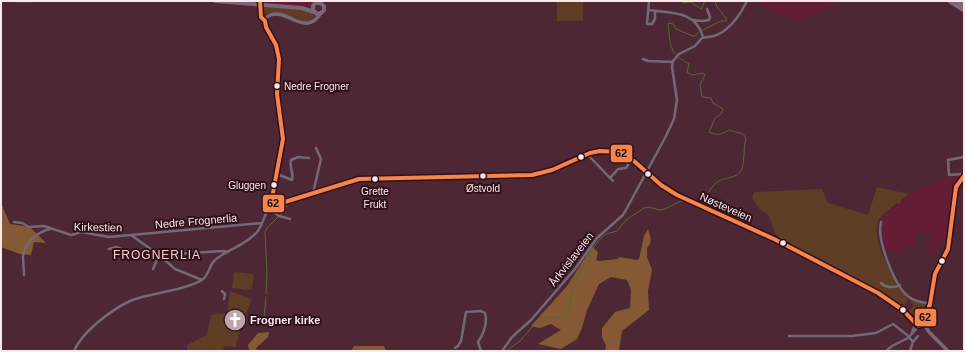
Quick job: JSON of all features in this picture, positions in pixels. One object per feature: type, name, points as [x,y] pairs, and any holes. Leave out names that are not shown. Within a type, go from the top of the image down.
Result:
[{"type":"highway","points":[[951,2],[960,3],[964,10]]},
{"type":"main road","points":[[215,1],[302,8],[321,13]]},
{"type":"main road","points":[[274,204],[272,198],[282,139],[277,94],[279,59],[276,45],[266,27],[266,19],[275,14],[303,23],[310,23],[316,20],[324,9],[322,3],[316,3],[302,8]]},
{"type":"main road","points":[[310,23],[315,18],[316,3]]},
{"type":"main road","name":"Nøsteveien","points":[[274,204],[281,204],[349,182],[364,179],[532,176],[550,171],[588,155],[605,151],[618,152],[634,160],[668,190],[754,229],[865,286],[885,298],[930,332],[948,351]]},
{"type":"main road","points":[[918,323],[923,321]]},
{"type":"main road","name":"Nøsteveien","points":[[923,321],[930,332]]},
{"type":"street","points":[[17,1],[31,1]]},
{"type":"street","points":[[260,1],[261,14],[266,19]]},
{"type":"street","points":[[649,1],[646,23],[652,24],[654,21],[655,11]]},
{"type":"street","points":[[643,59],[648,61],[673,62],[678,56],[695,46],[701,38],[716,35],[731,25],[740,14],[747,1]]},
{"type":"street","points":[[648,10],[678,13],[693,20],[704,21],[709,20],[710,17],[707,9]]},
{"type":"street","points":[[693,20],[700,28],[703,37]]},
{"type":"street","name":"Årkvislaveien","points":[[502,351],[512,337],[528,323],[575,269],[597,238],[625,212],[671,126],[675,114],[677,97],[673,62]]},
{"type":"street","points":[[313,194],[321,159],[316,148]]},
{"type":"street","points":[[588,155],[613,181]]},
{"type":"street","points":[[276,174],[292,180],[293,175],[290,164],[291,160],[300,157],[309,158]]},
{"type":"street","points":[[610,178],[618,169],[624,168],[628,165],[627,162],[621,161],[615,157]]},
{"type":"street","points":[[923,321],[930,304],[934,277],[948,250],[956,187],[964,176],[961,174],[949,175],[948,160],[964,157]]},
{"type":"street","points":[[74,351],[78,342],[87,332],[112,312],[129,302],[202,280],[213,262],[254,235],[262,223],[268,208],[274,204]]},
{"type":"street","points":[[268,208],[279,216],[290,218]]},
{"type":"street","name":"Kirkestien","points":[[14,222],[22,223],[29,227],[42,226],[71,235],[81,232],[110,237],[131,235],[177,270],[202,280]]},
{"type":"street","points":[[882,222],[880,230],[881,241],[890,266],[906,295],[912,299],[930,304]]},
{"type":"street","name":"Nedre Frognerlia","points":[[131,235],[262,223]]},
{"type":"street","points":[[24,276],[23,257],[28,243],[37,234],[51,229]]},
{"type":"street","points":[[108,249],[116,247],[133,253],[159,256],[223,251],[228,252]]},
{"type":"street","points":[[153,269],[159,256]]},
{"type":"street","points":[[881,283],[888,287],[895,287],[900,284]]},
{"type":"street","points":[[222,291],[225,294],[224,299]]},
{"type":"street","points":[[886,351],[912,334],[928,308]]},
{"type":"street","points":[[455,348],[459,345],[461,339],[466,312],[484,312],[486,318],[485,328],[478,343],[481,351]]},
{"type":"street","points":[[789,336],[852,336],[876,333],[892,324],[897,326],[913,342]]},
{"type":"street","points":[[910,351],[913,342],[918,336]]},
{"type":"shaded area","points":[[262,1],[315,1],[311,5],[303,6],[262,3]]},
{"type":"shaded area","points":[[583,1],[583,21],[557,21],[557,2]]},
{"type":"shaded area","points":[[764,1],[839,1],[810,16],[794,19],[770,10],[763,5]]},
{"type":"shaded area","points":[[261,7],[304,10],[310,12],[314,16],[310,21],[304,22],[275,12],[263,14]]},
{"type":"shaded area","points":[[961,175],[955,184],[947,242],[939,241],[937,251],[935,251],[934,255],[929,253],[931,235],[916,232],[914,239],[916,242],[915,246],[910,245],[909,247],[901,247],[899,253],[885,249],[881,232],[882,222],[888,212],[921,187],[943,178]]},
{"type":"shaded area","points":[[877,187],[909,194],[901,200],[900,204],[897,203],[883,215],[879,220],[877,229],[881,250],[886,262],[908,300],[903,308],[880,291],[783,241],[775,233],[769,216],[760,209],[752,198],[754,192],[822,189],[828,203],[868,215]]},
{"type":"shaded area","points":[[1,203],[10,224],[30,227],[46,243],[34,242],[31,255],[20,254],[1,247]]},
{"type":"shaded area","points":[[648,229],[650,241],[647,248],[647,257],[652,270],[648,291],[649,310],[622,331],[619,351],[605,351],[606,346],[602,337],[602,328],[615,312],[630,308],[631,290],[627,280],[611,277],[599,284],[587,310],[577,339],[561,349],[538,344],[561,330],[551,324],[540,328],[531,326],[567,286],[592,247],[598,252],[596,260],[599,261],[618,259],[619,257],[637,260],[639,259],[644,236]]},
{"type":"shaded area","points":[[234,272],[254,274],[252,289],[247,290],[232,288]]},
{"type":"shaded area","points":[[230,291],[252,299],[240,328],[236,347],[224,346],[223,351],[187,351],[187,345],[207,335],[211,315],[227,313]]},
{"type":"shaded area","points":[[912,300],[926,304],[920,316],[914,316],[908,311],[913,306],[910,301]]},
{"type":"shaded area","points":[[269,332],[268,337],[256,348],[257,351],[249,351],[248,345],[258,333]]},
{"type":"shaded area","points":[[354,346],[384,346],[386,351],[351,351]]},
{"type":"waterway","points":[[681,1],[683,3],[691,2],[701,9],[705,1]]},
{"type":"waterway","points":[[703,30],[721,21],[726,21],[726,18],[717,7],[715,1]]},
{"type":"waterway","points":[[700,31],[693,36],[676,29],[673,24],[669,23],[668,25],[672,48],[677,56],[689,64],[687,72],[692,75],[703,73],[705,75],[700,85],[702,97],[711,98],[713,103],[723,109],[721,114],[715,118],[709,132],[719,134],[729,130],[743,134],[746,138],[742,169],[737,175],[722,179],[716,183],[702,204]]},
{"type":"waterway","points":[[506,351],[520,341],[533,326],[544,318],[564,317],[571,306],[570,294],[576,280],[581,271],[589,265],[591,252],[595,245],[606,234],[617,231],[626,220],[644,208],[649,207],[659,210],[665,209],[684,201],[700,207]]},
{"type":"waterway","points":[[280,215],[284,212],[287,205]]},
{"type":"waterway","points":[[266,294],[267,273],[265,232],[278,217]]},
{"type":"waterway","points":[[264,318],[266,297]]},
{"type":"transit line","name":"62","points":[[260,1],[261,17],[265,21],[266,27],[276,45],[279,59],[277,94],[283,139],[272,198],[272,202],[275,205],[359,179],[532,175],[552,170],[590,153],[600,151],[619,152],[634,161],[661,185],[677,195],[774,239],[878,293],[903,310],[919,326],[923,324],[930,304],[935,274],[948,249],[956,187],[964,176]]},
{"type":"place","name":"Nedre Frogner","points":[[277,86]]},
{"type":"place","name":"Østvold","points":[[483,176]]},
{"type":"place","name":"Grette Frukt","points":[[375,179]]},
{"type":"place","name":"Gluggen","points":[[274,185]]},
{"type":"place","name":"Frogner kirke","points":[[235,320]]},
{"type":"district","name":"FROGNERLIA","points":[[157,255]]}]
